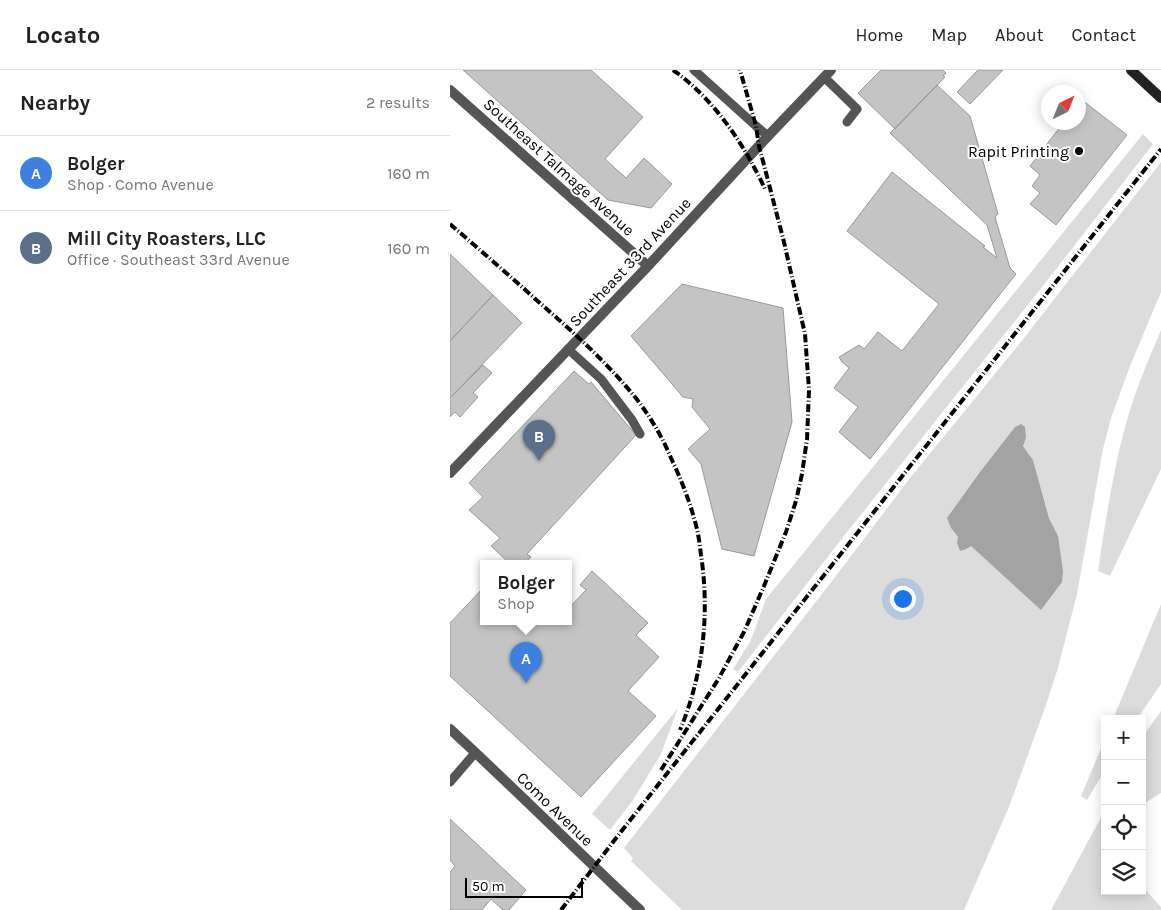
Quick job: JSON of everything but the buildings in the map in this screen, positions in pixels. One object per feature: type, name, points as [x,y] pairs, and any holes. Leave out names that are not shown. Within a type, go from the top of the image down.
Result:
[{"type":"main road","points":[[1131,70],[1161,98]]},
{"type":"street","name":"Southeast 33rd Avenue","points":[[450,473],[648,266],[827,74]]},
{"type":"street","name":"Southeast Talmage Avenue","points":[[450,90],[648,266]]},
{"type":"street","name":"Como Avenue","points":[[450,729],[640,910]]},
{"type":"lane","points":[[694,70],[768,136]]},
{"type":"lane","points":[[827,74],[857,109],[846,122]]},
{"type":"lane","points":[[568,349],[601,378],[640,434]]},
{"type":"lane","points":[[450,782],[475,753]]},
{"type":"shaded area","points":[[1143,134],[1153,144],[738,672],[733,669],[750,642],[766,599]]},
{"type":"shaded area","points":[[1161,162],[1161,292],[1130,366],[1111,418],[1103,449],[1077,594],[1058,668],[1009,807],[964,910],[682,910],[631,861],[633,858],[624,848],[910,478],[1020,343]],"holes":[[[1023,446],[1033,460],[1049,518],[1058,536],[970,546],[958,537],[951,528]]]},
{"type":"shaded area","points":[[1161,330],[1161,469],[1110,576],[1098,571],[1116,466],[1132,405]]},
{"type":"shaded area","points":[[1021,424],[1025,427],[1026,438],[1023,446],[1033,460],[1049,518],[1058,536],[1063,571],[1062,582],[1041,610],[971,546],[960,551],[957,543],[958,537],[951,528],[947,518],[1015,427]]},
{"type":"shaded area","points":[[1161,604],[1161,684],[1140,715],[1115,715]]},
{"type":"shaded area","points":[[678,708],[661,754],[633,800],[610,830],[592,814]]},
{"type":"shaded area","points":[[1161,711],[1161,793],[1146,802],[1146,760],[1146,732]]},
{"type":"shaded area","points":[[1101,748],[1101,777],[1087,800],[1081,796]]},
{"type":"shaded area","points":[[1101,817],[1101,895],[1146,895],[1146,890],[1161,907],[1161,910],[1051,910]]},
{"type":"railway","points":[[673,70],[702,94],[715,109],[748,156],[765,189]]},
{"type":"railway","points":[[661,770],[719,678],[744,632],[786,532],[796,501],[807,439],[809,390],[805,334],[759,146],[756,126],[740,70]]},
{"type":"railway","points":[[561,910],[1161,149]]},
{"type":"railway","points":[[450,224],[564,324],[630,391],[653,423],[679,475],[697,529],[704,577],[705,600],[699,666],[688,709],[680,730]]},
{"type":"place","name":"Rapit Printing","points":[[1079,151]]},
{"type":"place","name":"Mill City Roasters, LLC","points":[[539,461]]},
{"type":"place","name":"Bolger","points":[[526,683]]}]
